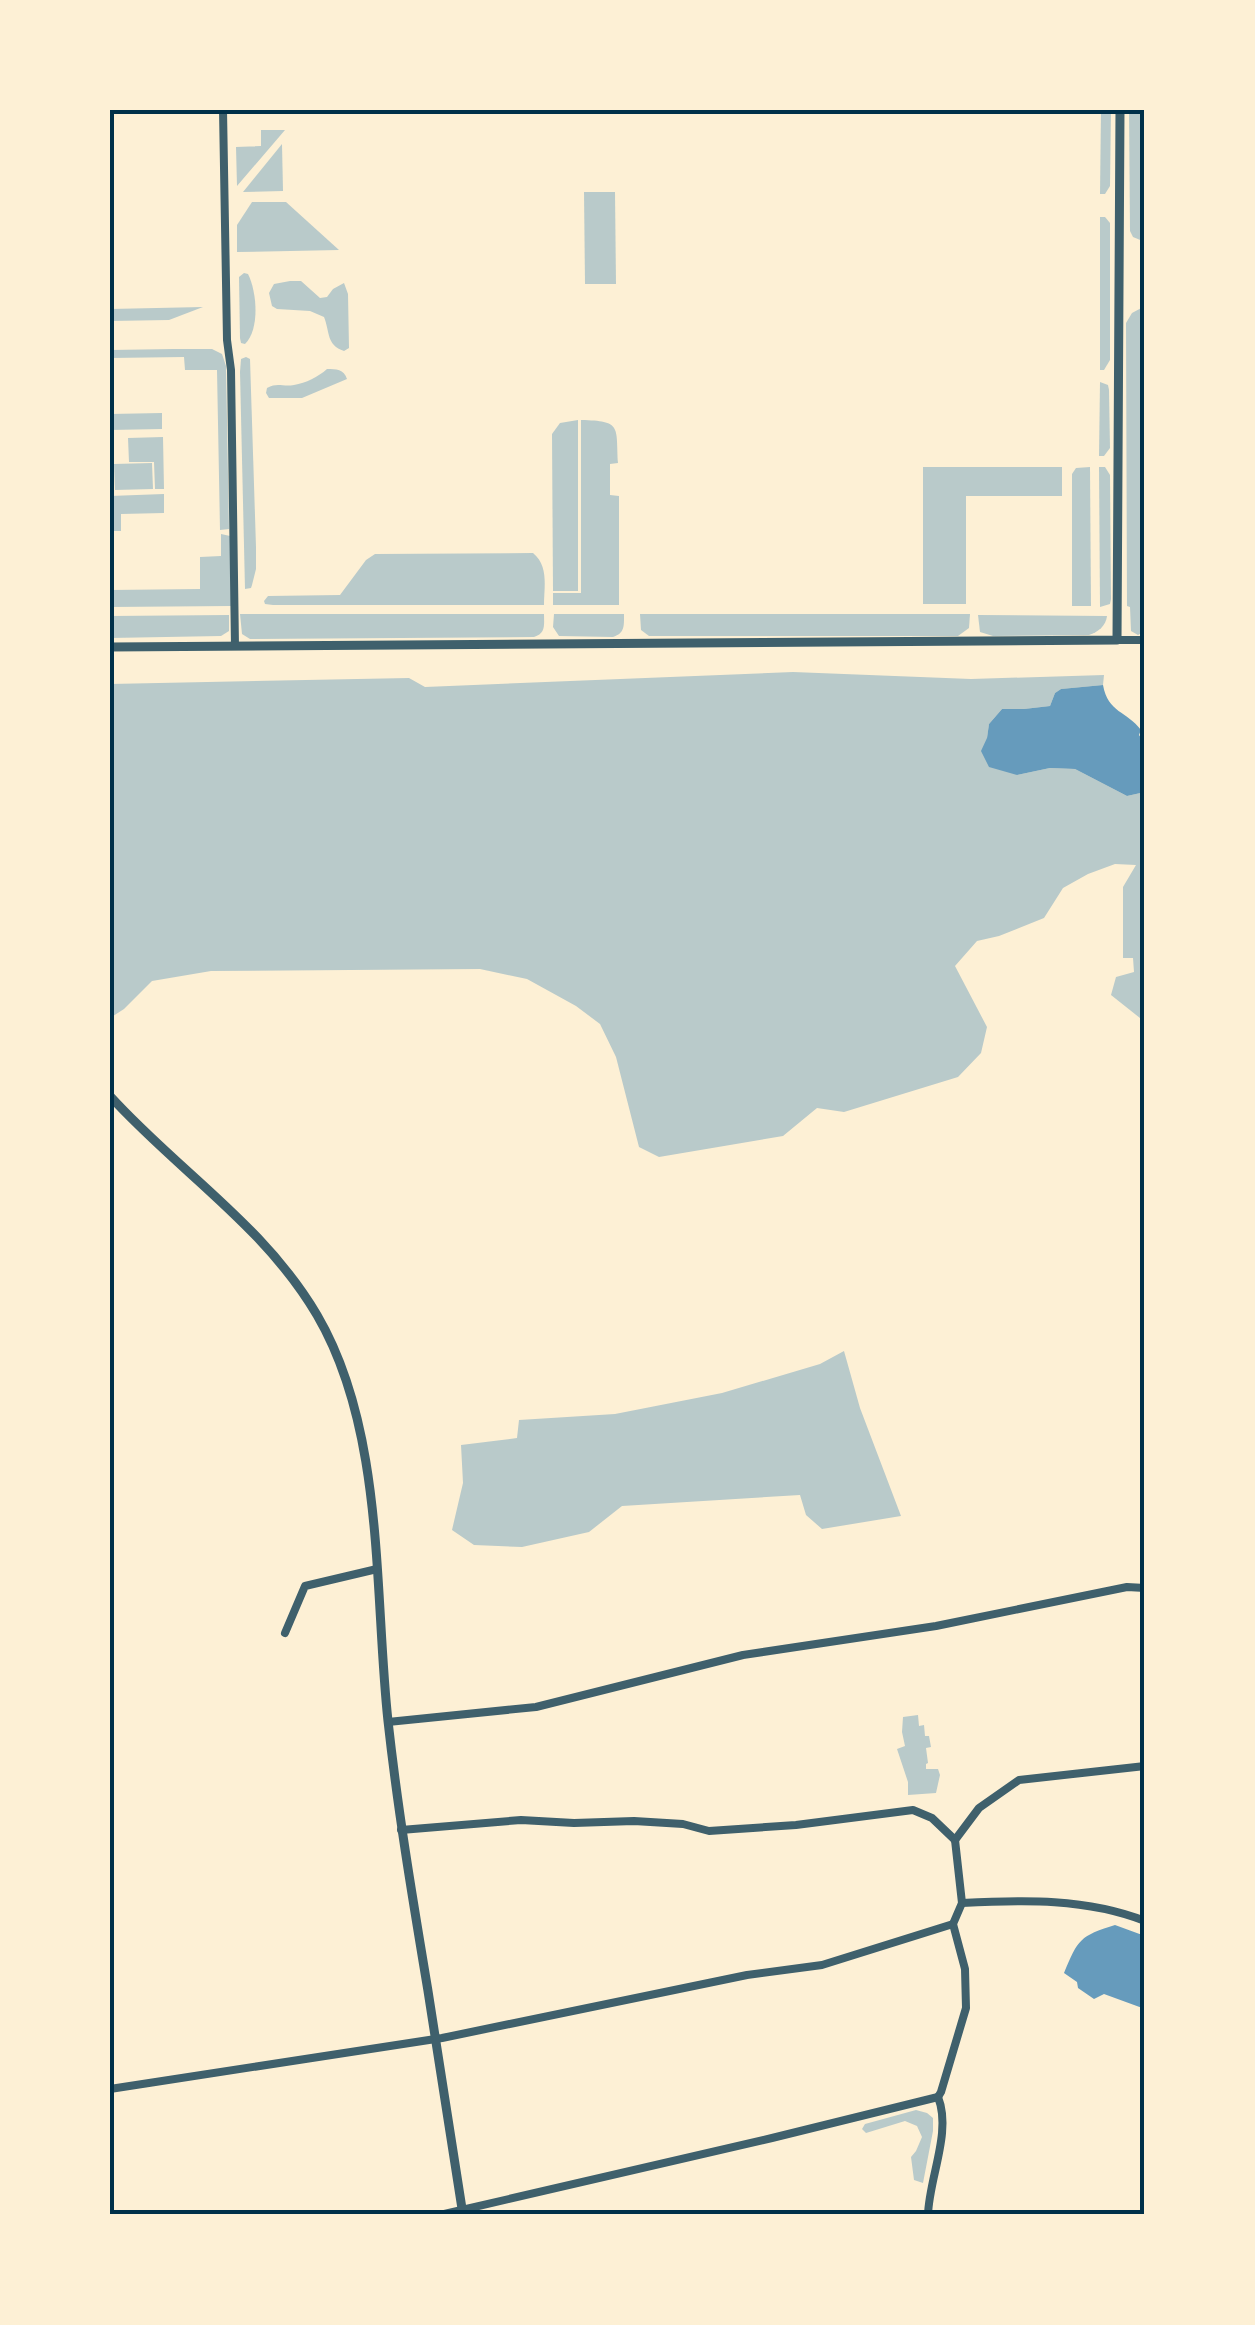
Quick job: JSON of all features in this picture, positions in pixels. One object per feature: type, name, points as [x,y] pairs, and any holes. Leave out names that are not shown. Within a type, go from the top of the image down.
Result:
[{"type":"street","points":[[223,110],[235,646]]},
{"type":"street","points":[[1117,640],[1120,110]]},
{"type":"street","points":[[110,646],[1145,640]]},
{"type":"street","points":[[110,1096],[248,1226],[295,1281],[319,1317],[343,1372],[369,1486],[388,1722],[463,2213]]},
{"type":"street","points":[[285,1633],[305,1586],[377,1569]]},
{"type":"street","points":[[388,1722],[536,1707],[742,1654],[936,1626],[1127,1588],[1145,1588]]},
{"type":"street","points":[[955,1840],[978,1808],[1019,1780],[1145,1766]]},
{"type":"street","points":[[402,1830],[521,1820],[683,1824],[709,1832],[913,1810],[932,1818],[955,1840],[962,1903],[952,1924],[965,1968],[966,2008],[938,2097],[463,2213],[440,2215]]},
{"type":"street","points":[[962,1903],[1056,1901],[1145,1921]]},
{"type":"street","points":[[110,2089],[435,2039],[747,1975],[822,1965],[952,1924]]},
{"type":"street","points":[[928,2215],[943,2124],[938,2097]]},
{"type":"shaded area","points":[[1101,110],[1111,110],[1110,186],[1105,194],[1100,194]]},
{"type":"shaded area","points":[[1129,110],[1145,110],[1145,242],[1133,237],[1130,231]]},
{"type":"shaded area","points":[[261,130],[285,130],[237,186],[236,147],[261,146]]},
{"type":"shaded area","points":[[282,144],[283,191],[243,192]]},
{"type":"shaded area","points":[[584,192],[615,192],[616,284],[585,284]]},
{"type":"shaded area","points":[[252,202],[286,202],[339,250],[237,252],[237,225]]},
{"type":"shaded area","points":[[1100,217],[1110,223],[1110,360],[1104,370],[1100,370]]},
{"type":"shaded area","points":[[248,274],[255,300],[253,329],[245,344],[240,338],[239,277]]},
{"type":"shaded area","points":[[301,281],[320,298],[344,283],[348,294],[349,348],[344,351],[334,345],[324,317],[272,306],[269,293],[274,284]]},
{"type":"shaded area","points":[[1145,306],[1145,532],[1141,584],[1145,585],[1145,631],[1138,635],[1131,631],[1127,606],[1126,323],[1132,313]]},
{"type":"shaded area","points":[[203,307],[169,320],[110,321],[110,309]]},
{"type":"shaded area","points":[[212,349],[222,354],[226,366],[229,529],[220,530],[217,370],[185,370],[184,357],[110,358],[110,350]]},
{"type":"shaded area","points":[[241,359],[250,359],[256,569],[251,588],[245,589],[240,372]]},
{"type":"shaded area","points":[[327,369],[342,371],[347,379],[302,398],[269,398],[266,393],[271,386],[303,383]]},
{"type":"shaded area","points":[[1100,382],[1108,385],[1109,390],[1110,448],[1104,456],[1099,456]]},
{"type":"shaded area","points":[[162,413],[162,429],[110,430],[110,414]]},
{"type":"shaded area","points":[[578,420],[578,591],[553,591],[552,434],[560,423]]},
{"type":"shaded area","points":[[581,420],[610,424],[616,433],[618,463],[610,464],[610,495],[619,496],[619,605],[553,605],[553,593],[581,593]]},
{"type":"shaded area","points":[[163,437],[164,489],[155,489],[154,462],[129,462],[128,438]]},
{"type":"shaded area","points":[[152,463],[153,489],[115,490],[114,464]]},
{"type":"shaded area","points":[[923,467],[1062,467],[1062,496],[966,496],[966,604],[923,604]]},
{"type":"shaded area","points":[[1090,467],[1091,606],[1072,606],[1072,474],[1076,468]]},
{"type":"shaded area","points":[[1099,467],[1105,467],[1110,475],[1111,599],[1110,604],[1100,607]]},
{"type":"shaded area","points":[[164,494],[164,513],[121,514],[121,531],[110,531],[110,496]]},
{"type":"shaded area","points":[[221,534],[230,536],[231,606],[110,607],[110,590],[200,589],[200,557],[221,556]]},
{"type":"shaded area","points":[[533,553],[544,570],[544,605],[273,605],[264,601],[268,596],[340,595],[375,554]]},
{"type":"shaded area","points":[[240,614],[544,614],[544,622],[542,631],[534,637],[250,639],[242,634]]},
{"type":"shaded area","points":[[554,614],[624,614],[624,625],[613,637],[559,636],[553,627]]},
{"type":"shaded area","points":[[640,614],[970,614],[969,628],[958,636],[649,636],[641,630]]},
{"type":"shaded area","points":[[229,615],[229,631],[221,636],[110,638],[110,616]]},
{"type":"shaded area","points":[[978,615],[1107,616],[1101,628],[1089,635],[993,636],[980,632]]},
{"type":"shaded area","points":[[793,672],[971,679],[1104,675],[1103,685],[1061,689],[1050,706],[1002,709],[989,724],[987,738],[1017,775],[1050,768],[1075,769],[1127,796],[1145,792],[1145,1022],[1111,995],[1116,977],[1134,972],[1133,958],[1123,958],[1123,887],[1136,865],[1115,864],[1063,888],[1044,918],[977,941],[955,966],[987,1027],[981,1053],[958,1077],[844,1112],[817,1108],[783,1136],[659,1157],[639,1147],[616,1057],[600,1024],[527,979],[480,969],[211,971],[152,981],[110,1018],[110,684],[409,678],[425,687]]},
{"type":"shaded area","points":[[844,1351],[860,1408],[901,1516],[822,1529],[806,1515],[800,1495],[622,1506],[589,1532],[522,1547],[474,1545],[452,1530],[463,1483],[461,1445],[517,1438],[519,1420],[615,1414],[722,1393],[820,1364]]},
{"type":"shaded area","points":[[918,1715],[919,1726],[924,1725],[931,1747],[926,1748],[926,1769],[938,1769],[940,1775],[936,1793],[908,1795],[908,1782],[897,1749],[905,1746],[903,1717]]},
{"type":"shaded area","points":[[916,2110],[933,2118],[923,2183],[914,2180],[911,2157],[922,2137],[917,2126],[905,2121],[866,2133],[862,2129],[865,2124]]},
{"type":"water","points":[[1103,685],[1114,707],[1141,730],[1139,735],[1145,743],[1145,792],[1127,796],[1075,769],[1050,768],[1017,775],[989,767],[981,751],[989,724],[1002,709],[1050,706],[1061,689]]},
{"type":"water","points":[[1115,1925],[1145,1936],[1145,2009],[1104,1994],[1094,1999],[1064,1973],[1082,1940]]}]
